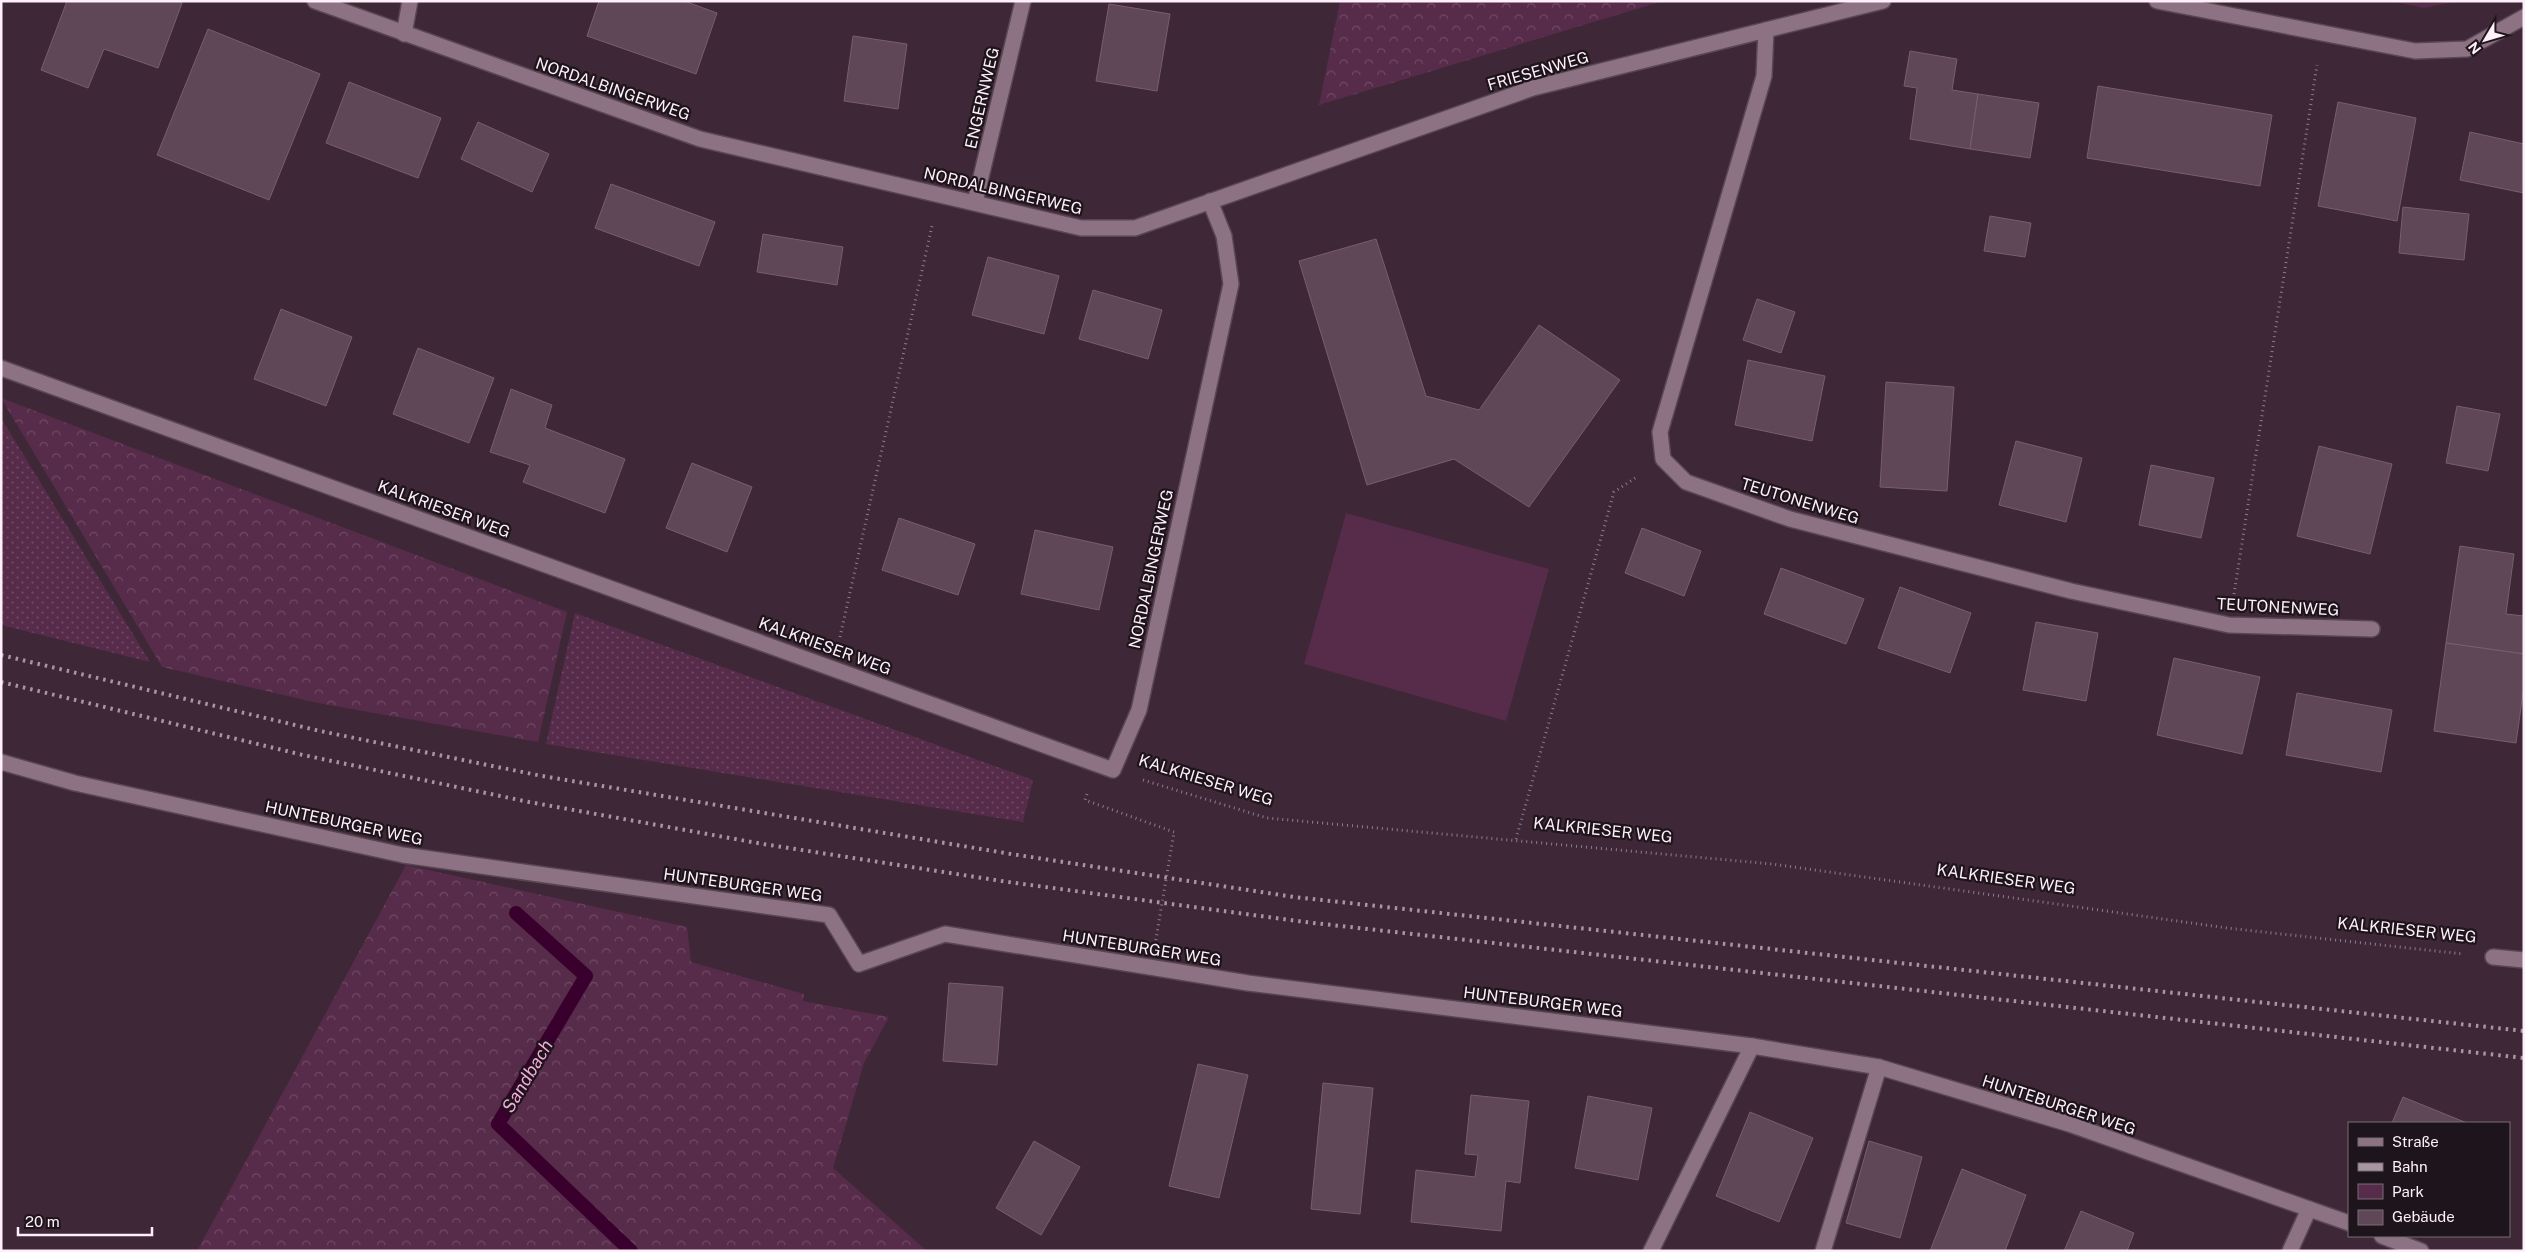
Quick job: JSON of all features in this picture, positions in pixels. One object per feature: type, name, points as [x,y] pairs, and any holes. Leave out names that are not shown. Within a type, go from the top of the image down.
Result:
[{"type":"street","name":"NORDALBINGERWEG","points":[[315,1],[700,138],[1081,228],[1134,228],[1210,201],[1224,236],[1231,284],[1139,710],[1113,770]]},
{"type":"street","points":[[404,34],[410,1]]},
{"type":"street","name":"ENGERNWEG","points":[[975,202],[1023,1]]},
{"type":"street","name":"FRIESENWEG","points":[[1210,201],[1532,88],[1883,1]]},
{"type":"street","points":[[2157,1],[2202,5],[2415,51],[2467,49],[2524,18]]},
{"type":"street","points":[[1663,459],[1660,432],[1764,76],[1766,30]]},
{"type":"street","name":"KALKRIESER WEG","points":[[1,368],[833,667],[1113,770]]},
{"type":"street","name":"TEUTONENWEG","points":[[1663,459],[1686,482],[1790,519],[2070,592],[2229,624],[2372,629]]},
{"type":"street","name":"HUNTEBURGER WEG","points":[[1,762],[75,783],[403,855],[828,915],[859,964],[945,934],[1248,983],[1752,1046],[1879,1067],[2069,1124],[2348,1223]]},
{"type":"street","name":"KALKRIESER WEG","points":[[2493,957],[2524,960]]},
{"type":"street","points":[[1651,1251],[1752,1046]]},
{"type":"street","points":[[1823,1251],[1879,1067]]},
{"type":"street","points":[[2290,1251],[2309,1209]]},
{"type":"street","points":[[2385,1237],[2421,1251]]},
{"type":"path","points":[[2229,624],[2322,32]]},
{"type":"path","points":[[833,667],[940,194]]},
{"type":"path","points":[[1516,839],[1614,492],[1663,459]]},
{"type":"path","name":"KALKRIESER WEG","points":[[1113,770],[1267,818],[1516,839],[1772,864],[2227,928],[2493,957]]},
{"type":"path","points":[[1085,800],[1174,832],[1156,945]]},
{"type":"green space","points":[[1340,1],[1663,1],[1319,105]]},
{"type":"green space","points":[[2391,1],[2458,1],[2424,8]]},
{"type":"green space","points":[[1,398],[567,612],[538,742],[318,703],[162,667]]},
{"type":"green space","points":[[1,418],[150,662],[1,625]]},
{"type":"green space","points":[[1346,513],[1549,569],[1506,721],[1304,664]]},
{"type":"green space","points":[[575,613],[1033,780],[1023,822],[546,744]]},
{"type":"green space","points":[[406,865],[687,927],[691,962],[804,994],[803,1001],[889,1017],[864,1063],[833,1168],[927,1251],[197,1251]]},
{"type":"building","points":[[67,1],[177,1],[182,3],[158,68],[104,49],[88,88],[41,70]]},
{"type":"building","points":[[599,1],[684,1],[717,13],[696,74],[587,36]]},
{"type":"building","points":[[1109,4],[1170,14],[1157,91],[1096,81]]},
{"type":"building","points":[[208,29],[320,74],[269,200],[157,155]]},
{"type":"building","points":[[853,36],[907,44],[898,109],[844,101]]},
{"type":"building","points":[[1910,51],[1957,59],[1952,90],[1978,94],[1970,149],[1910,139],[1917,88],[1904,86]]},
{"type":"building","points":[[349,82],[441,118],[418,178],[326,143]]},
{"type":"building","points":[[2098,86],[2272,115],[2260,186],[2087,158]]},
{"type":"building","points":[[1978,94],[2039,103],[2030,158],[1970,149]]},
{"type":"building","points":[[2338,102],[2416,118],[2397,221],[2318,206]]},
{"type":"building","points":[[478,122],[549,154],[532,192],[461,159]]},
{"type":"building","points":[[2470,132],[2524,144],[2524,193],[2460,180]]},
{"type":"building","points":[[611,184],[715,222],[699,266],[595,228]]},
{"type":"building","points":[[2403,207],[2469,214],[2464,260],[2399,253]]},
{"type":"building","points":[[1990,216],[2031,223],[2025,257],[1984,251]]},
{"type":"building","points":[[763,234],[843,247],[837,285],[757,272]]},
{"type":"building","points":[[1376,239],[1426,396],[1479,410],[1539,325],[1620,380],[1529,507],[1454,459],[1367,485],[1299,261]]},
{"type":"building","points":[[988,257],[1059,276],[1044,334],[972,315]]},
{"type":"building","points":[[1093,290],[1162,310],[1148,359],[1079,339]]},
{"type":"building","points":[[1757,299],[1795,312],[1781,353],[1743,340]]},
{"type":"building","points":[[281,309],[352,337],[326,406],[254,379]]},
{"type":"building","points":[[418,348],[494,378],[469,443],[393,414]]},
{"type":"building","points":[[1748,360],[1825,376],[1812,441],[1735,425]]},
{"type":"building","points":[[1886,382],[1954,387],[1947,491],[1880,487]]},
{"type":"building","points":[[511,389],[552,405],[545,428],[625,459],[605,513],[523,482],[530,465],[490,452]]},
{"type":"building","points":[[2457,406],[2500,414],[2488,471],[2446,463]]},
{"type":"building","points":[[2016,441],[2082,458],[2066,522],[1999,505]]},
{"type":"building","points":[[2319,446],[2392,464],[2370,554],[2297,536]]},
{"type":"building","points":[[692,463],[752,487],[727,552],[666,528]]},
{"type":"building","points":[[2151,465],[2214,478],[2201,538],[2139,525]]},
{"type":"building","points":[[899,518],[975,544],[958,595],[882,570]]},
{"type":"building","points":[[1642,528],[1701,551],[1684,596],[1625,573]]},
{"type":"building","points":[[1035,530],[1113,547],[1099,610],[1021,594]]},
{"type":"building","points":[[2460,546],[2514,554],[2506,614],[2524,616],[2524,654],[2446,643]]},
{"type":"building","points":[[1781,568],[1864,599],[1846,644],[1764,614]]},
{"type":"building","points":[[1900,587],[1971,613],[1950,673],[1878,648]]},
{"type":"building","points":[[2036,622],[2098,633],[2086,701],[2023,690]]},
{"type":"building","points":[[2446,643],[2524,654],[2524,686],[2516,743],[2434,731]]},
{"type":"building","points":[[2174,658],[2260,677],[2242,754],[2157,735]]},
{"type":"building","points":[[2297,693],[2392,710],[2381,772],[2286,755]]},
{"type":"building","points":[[949,983],[1003,987],[997,1065],[943,1061]]},
{"type":"building","points":[[1198,1064],[1248,1075],[1219,1198],[1169,1186]]},
{"type":"building","points":[[1323,1083],[1373,1088],[1360,1214],[1311,1209]]},
{"type":"building","points":[[1471,1095],[1529,1101],[1520,1183],[1506,1181],[1501,1231],[1411,1222],[1416,1170],[1475,1177],[1478,1155],[1465,1154]]},
{"type":"building","points":[[1588,1096],[1652,1108],[1638,1180],[1575,1168]]},
{"type":"building","points":[[2403,1097],[2465,1122],[2392,1122]]},
{"type":"building","points":[[1750,1112],[1813,1138],[1779,1222],[1716,1196]]},
{"type":"building","points":[[1034,1141],[1080,1167],[1041,1235],[996,1208]]},
{"type":"building","points":[[1869,1141],[1922,1157],[1900,1238],[1846,1223]]},
{"type":"building","points":[[1962,1169],[2026,1195],[2005,1251],[1930,1251]]},
{"type":"building","points":[[2081,1211],[2134,1233],[2127,1251],[2064,1251]]},
{"type":"waterway","name":"Sandbach","points":[[516,913],[586,976],[498,1124],[631,1251]]},
{"type":"railway","points":[[1,655],[320,731],[542,776],[1011,854],[1294,897],[2524,1031]]},
{"type":"railway","points":[[1,682],[303,755],[529,802],[763,844],[1008,882],[1305,922],[2524,1058]]}]
